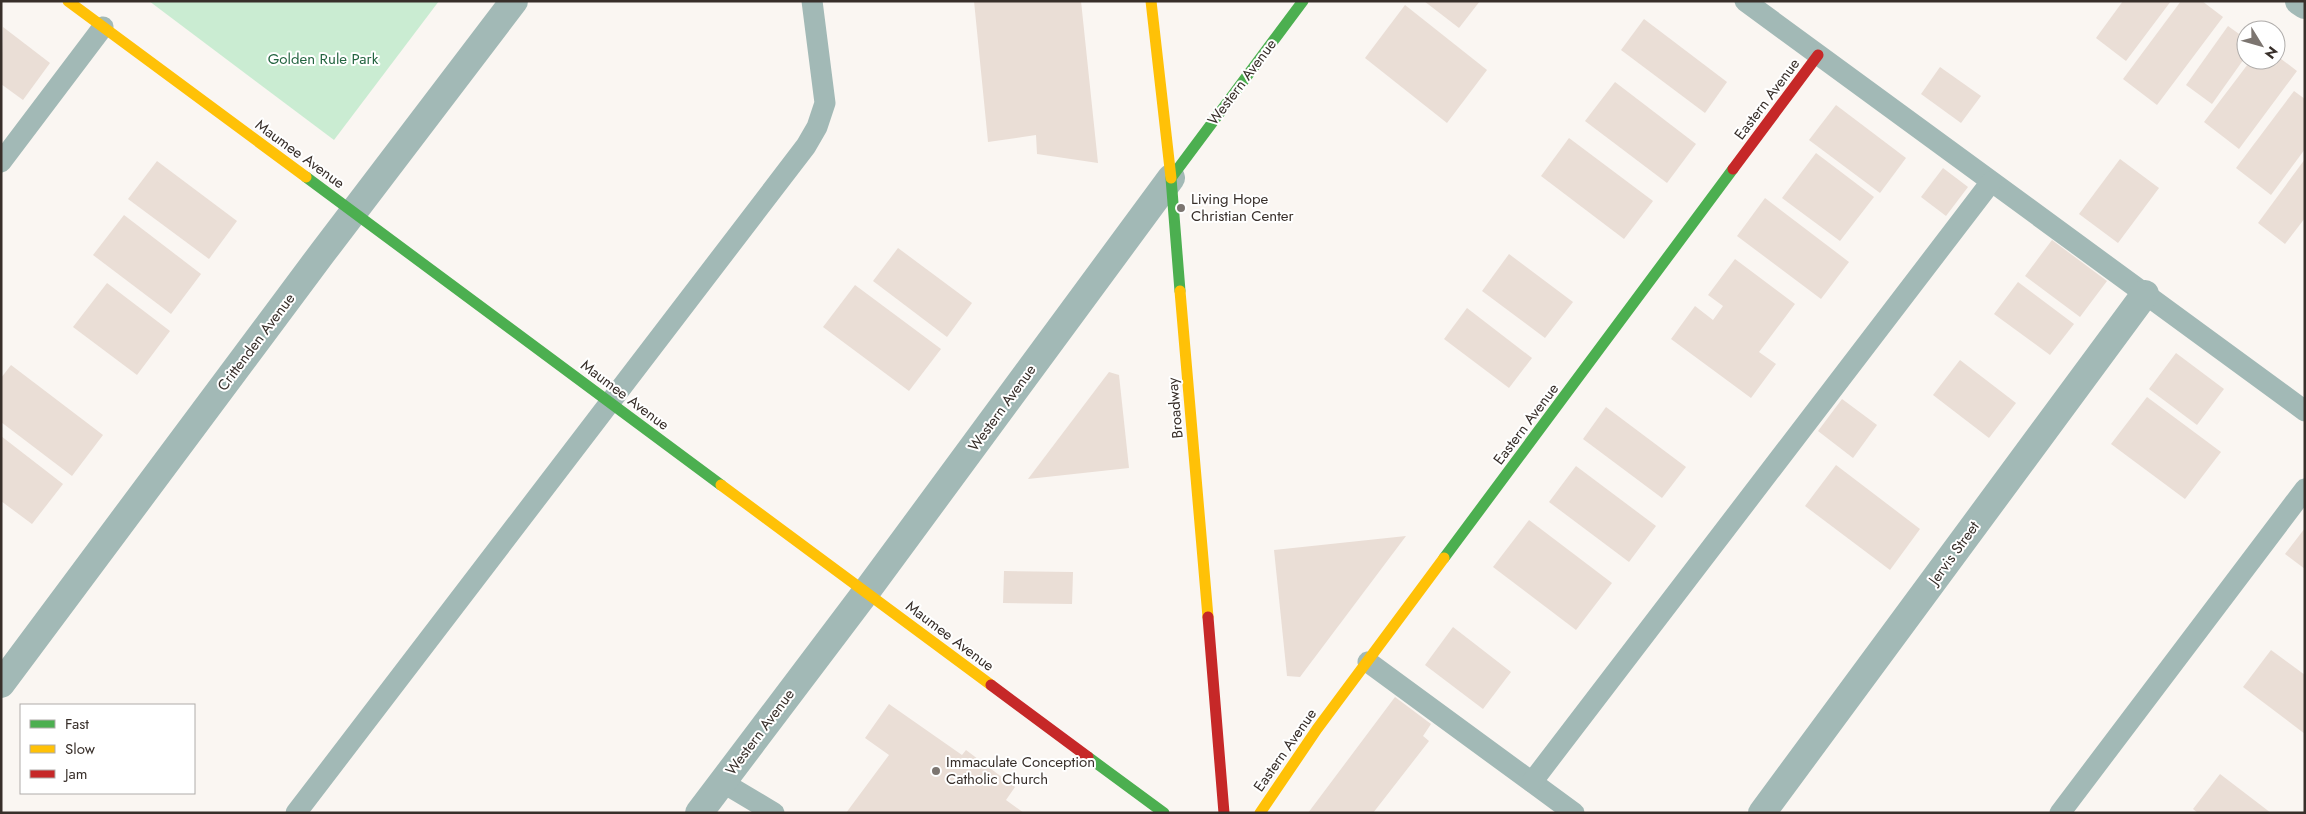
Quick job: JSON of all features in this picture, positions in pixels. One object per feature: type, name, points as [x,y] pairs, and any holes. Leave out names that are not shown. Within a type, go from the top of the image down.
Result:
[{"type":"street","name":"Maumee Avenue","points":[[68,1],[1164,813]]},
{"type":"street","name":"Crittenden Avenue","points":[[1,684],[353,212],[514,1]]},
{"type":"street","name":"Broadway","points":[[1151,1],[1171,178],[1224,813]]},
{"type":"street","name":"Western Avenue","points":[[699,813],[866,592],[1303,1]]},
{"type":"street","points":[[2299,1],[2305,5]]},
{"type":"street","name":"Eastern Avenue","points":[[1260,813],[1318,729],[1818,55]]},
{"type":"street","name":"Jervis Street","points":[[1762,813],[2145,294]]},
{"type":"lane","points":[[296,813],[806,146],[817,127],[825,103],[812,1]]},
{"type":"lane","points":[[1745,1],[2305,411]]},
{"type":"lane","points":[[1,162],[103,27]]},
{"type":"lane","points":[[1532,782],[1991,182]]},
{"type":"lane","points":[[2060,813],[2305,489]]},
{"type":"lane","points":[[1368,662],[1574,813]]},
{"type":"lane","points":[[722,782],[774,813]]},
{"type":"green space","name":"Golden Rule Park","points":[[149,1],[439,1],[334,140]]},
{"type":"building","points":[[974,1],[1081,1],[1098,163],[1037,154],[1036,135],[988,142]]},
{"type":"building","points":[[1424,1],[1480,1],[1459,28]]},
{"type":"building","points":[[2123,1],[2171,1],[2126,61],[2096,38]]},
{"type":"building","points":[[2181,1],[2202,1],[2223,17],[2157,105],[2123,79]]},
{"type":"building","points":[[1405,5],[1487,70],[1447,123],[1365,58]]},
{"type":"building","points":[[1644,19],[1727,82],[1705,113],[1621,50]]},
{"type":"building","points":[[2228,26],[2236,32],[2236,70],[2212,104],[2186,85]]},
{"type":"building","points":[[3,27],[50,63],[23,100],[1,84]]},
{"type":"building","points":[[2286,63],[2297,71],[2239,149],[2204,122],[2243,70],[2286,70]]},
{"type":"building","points":[[1940,67],[1981,96],[1961,123],[1921,94]]},
{"type":"building","points":[[1615,82],[1696,144],[1667,183],[1585,121]]},
{"type":"building","points":[[2294,91],[2305,99],[2305,149],[2271,195],[2236,168]]},
{"type":"building","points":[[1836,105],[1906,158],[1880,193],[1809,140]]},
{"type":"building","points":[[1569,138],[1653,201],[1624,239],[1541,176]]},
{"type":"building","points":[[1816,153],[1874,197],[1840,241],[1782,198]]},
{"type":"building","points":[[2120,159],[2159,188],[2118,243],[2079,214]]},
{"type":"building","points":[[2305,159],[2305,218],[2285,244],[2258,223]]},
{"type":"building","points":[[157,161],[237,221],[209,259],[128,199]]},
{"type":"building","points":[[1943,168],[1968,187],[1946,216],[1921,197]]},
{"type":"building","points":[[1765,198],[1849,262],[1821,299],[1737,236]]},
{"type":"building","points":[[124,215],[201,274],[171,314],[93,255]]},
{"type":"building","points":[[2052,240],[2107,281],[2080,317],[2025,276]]},
{"type":"building","points":[[898,248],[972,303],[947,337],[873,281]]},
{"type":"building","points":[[1509,254],[1573,302],[1545,338],[1482,291]]},
{"type":"building","points":[[1735,259],[1795,304],[1759,352],[1776,364],[1751,398],[1671,339],[1695,306],[1713,320],[1723,306],[1708,295]]},
{"type":"building","points":[[2018,282],[2074,324],[2050,355],[1994,314]]},
{"type":"building","points":[[107,283],[170,331],[137,375],[73,327]]},
{"type":"building","points":[[855,285],[941,349],[909,391],[823,327]]},
{"type":"building","points":[[1467,308],[1532,358],[1509,388],[1444,339]]},
{"type":"building","points":[[2176,353],[2224,389],[2197,425],[2149,389]]},
{"type":"building","points":[[1960,360],[2016,403],[1989,438],[1933,395]]},
{"type":"building","points":[[11,365],[103,435],[72,476],[1,422],[1,378]]},
{"type":"building","points":[[1109,372],[1119,375],[1129,468],[1028,479]]},
{"type":"building","points":[[2147,397],[2221,452],[2185,499],[2111,444]]},
{"type":"building","points":[[1842,399],[1877,425],[1853,458],[1818,431]]},
{"type":"building","points":[[1606,407],[1686,467],[1662,498],[1583,439]]},
{"type":"building","points":[[1,436],[63,484],[32,524],[1,501]]},
{"type":"building","points":[[1836,465],[1920,529],[1890,570],[1805,506]]},
{"type":"building","points":[[1576,466],[1656,526],[1629,562],[1549,502]]},
{"type":"building","points":[[1529,520],[1612,583],[1576,630],[1493,567]]},
{"type":"building","points":[[2305,528],[2305,569],[2285,554]]},
{"type":"building","points":[[1406,536],[1300,677],[1287,676],[1274,550]]},
{"type":"building","points":[[1004,571],[1073,572],[1072,604],[1003,603]]},
{"type":"building","points":[[1453,627],[1511,672],[1483,709],[1425,665]]},
{"type":"building","points":[[2271,650],[2305,675],[2305,734],[2243,687]]},
{"type":"building","points":[[1395,697],[1431,724],[1423,736],[1429,741],[1373,813],[1308,813]]},
{"type":"building","name":"Immaculate Conception Catholic Church","points":[[889,704],[962,755],[966,750],[1015,787],[1006,800],[1024,813],[846,813],[889,755],[865,738]]},
{"type":"building","points":[[2220,774],[2271,813],[2198,813],[2193,809]]},
{"type":"traffic: fast","points":[[1180,291],[1171,178],[1303,1]]},
{"type":"traffic: fast","points":[[1444,558],[1733,169]]},
{"type":"traffic: fast","points":[[306,177],[721,485]]},
{"type":"traffic: fast","points":[[1088,757],[1164,813]]},
{"type":"traffic: slow","points":[[68,1],[306,177]]},
{"type":"traffic: slow","points":[[1151,1],[1171,178]]},
{"type":"traffic: slow","points":[[1180,291],[1208,617]]},
{"type":"traffic: slow","points":[[721,485],[991,685]]},
{"type":"traffic: slow","points":[[1260,813],[1317,729],[1444,558]]},
{"type":"traffic: jam","points":[[1733,169],[1818,55]]},
{"type":"traffic: jam","points":[[1208,617],[1224,813]]},
{"type":"traffic: jam","points":[[991,685],[1088,757]]},
{"type":"place","name":"Living Hope Christian Center","points":[[1181,208]]},
{"type":"place","name":"Immaculate Conception Catholic Church","points":[[936,771]]}]
